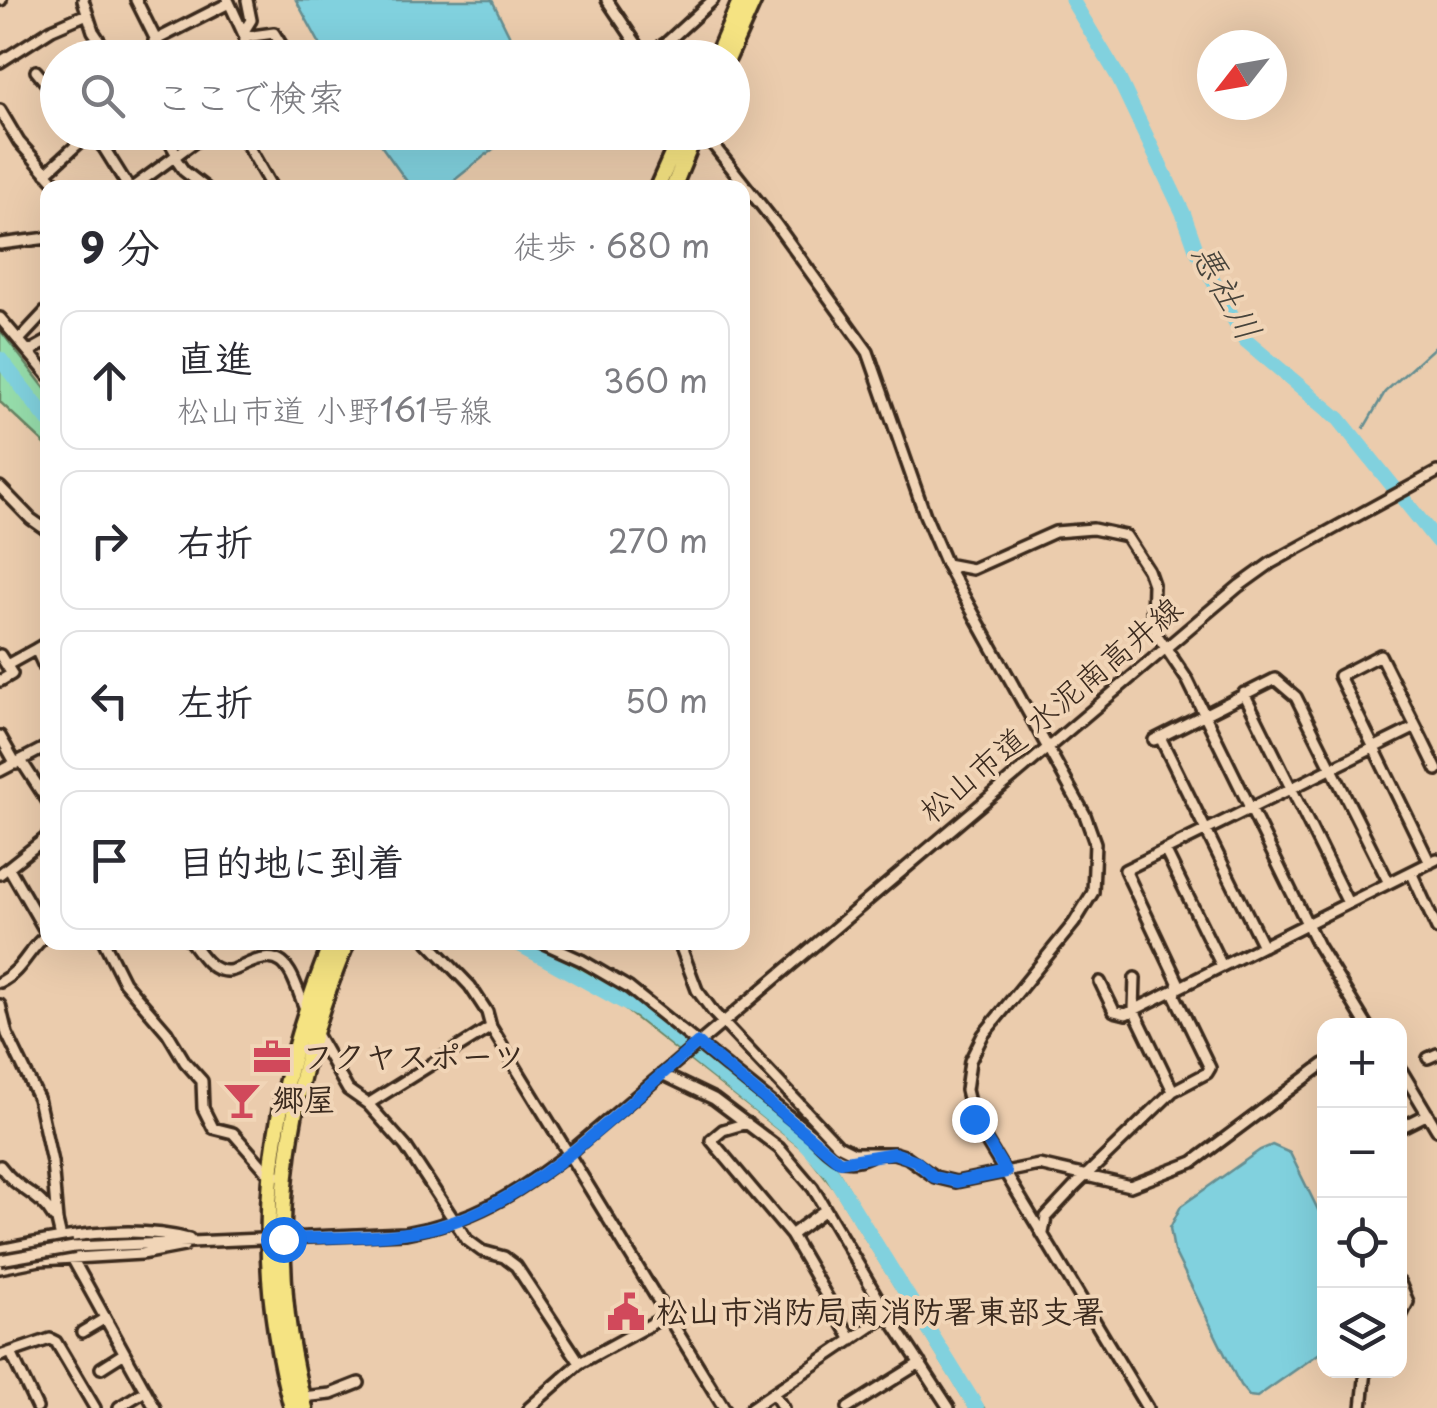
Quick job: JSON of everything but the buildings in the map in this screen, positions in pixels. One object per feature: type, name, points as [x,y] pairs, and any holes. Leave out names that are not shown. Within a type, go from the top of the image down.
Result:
[{"type":"highway","points":[[724,40],[741,0]]},
{"type":"highway","points":[[736,40],[754,0]]},
{"type":"highway","points":[[661,180],[674,150]]},
{"type":"highway","points":[[677,180],[691,150]]},
{"type":"highway","points":[[297,1403],[275,1239],[276,1175],[283,1085],[305,1008],[329,950]]},
{"type":"highway","points":[[276,1175],[314,1030],[344,950]]},
{"type":"street","points":[[83,0],[99,40]]},
{"type":"street","points":[[136,0],[153,40]]},
{"type":"street","points":[[244,40],[251,20],[247,0]]},
{"type":"street","points":[[606,0],[634,40]]},
{"type":"street","points":[[666,40],[712,0]]},
{"type":"street","points":[[158,40],[228,2],[244,35]]},
{"type":"street","points":[[0,62],[52,29],[87,14]]},
{"type":"street","points":[[244,35],[274,32],[278,40]]},
{"type":"street","points":[[36,71],[40,76]]},
{"type":"street","points":[[0,110],[19,142],[52,180]]},
{"type":"street","points":[[46,174],[71,150]]},
{"type":"street","points":[[105,150],[126,180]]},
{"type":"street","points":[[172,150],[195,180]]},
{"type":"street","points":[[142,180],[183,150]]},
{"type":"street","points":[[250,150],[267,180]]},
{"type":"street","points":[[715,150],[740,180]]},
{"type":"street","points":[[750,192],[868,352],[946,564],[1086,815],[1095,843],[1093,892],[1074,923],[983,1035],[970,1062],[966,1090],[974,1119],[1148,1408]]},
{"type":"street","points":[[0,244],[40,239]]},
{"type":"street","points":[[0,318],[40,364]]},
{"type":"street","points":[[19,340],[40,318]]},
{"type":"street","points":[[30,351],[40,345]]},
{"type":"street","name":"松山市道 水泥南高井線","points":[[196,1241],[404,1233],[455,1222],[509,1198],[569,1153],[1164,647],[1272,563],[1437,472]]},
{"type":"street","points":[[0,487],[40,526]]},
{"type":"street","points":[[946,564],[972,568],[1056,532],[1093,529],[1126,536],[1153,584],[1152,618],[1164,647],[1188,681],[1308,924],[1362,1018]]},
{"type":"street","points":[[7,665],[40,647]]},
{"type":"street","points":[[36,649],[40,658]]},
{"type":"street","points":[[0,654],[12,674],[0,681]]},
{"type":"street","points":[[1100,982],[1114,1011],[1126,1014],[1433,861],[1339,676],[1380,655],[1437,770]]},
{"type":"street","points":[[1263,946],[1157,738],[1275,678],[1296,697],[1389,883]]},
{"type":"street","points":[[1244,694],[1348,904]]},
{"type":"street","points":[[1044,1233],[1046,1217],[1089,1174],[1173,1091],[1210,1068],[1175,996],[1178,982],[1125,870],[1416,727]]},
{"type":"street","points":[[0,736],[40,791]]},
{"type":"street","points":[[0,772],[40,751]]},
{"type":"street","points":[[40,842],[4,871],[40,924]]},
{"type":"street","points":[[1165,850],[1222,966]]},
{"type":"street","points":[[1411,872],[1437,929]]},
{"type":"street","points":[[0,982],[18,971],[40,939]]},
{"type":"street","points":[[108,950],[124,982],[167,1032],[202,1082],[204,1108],[213,1128],[233,1133],[276,1175]]},
{"type":"street","points":[[199,950],[222,971],[235,970],[265,956],[284,963],[314,1030],[348,1090],[368,1104],[406,1147],[467,1240],[516,1266],[580,1363]]},
{"type":"street","points":[[436,950],[470,986],[488,1012],[491,1027],[724,1408]]},
{"type":"street","points":[[559,950],[629,988],[840,1162],[872,1155]]},
{"type":"street","points":[[682,950],[697,990],[722,1022],[846,1152],[908,1156],[934,1177],[956,1182],[1039,1165],[1130,1186],[1193,1162],[1317,1069]]},
{"type":"street","points":[[1135,978],[1134,1010],[1173,1091]]},
{"type":"street","points":[[0,1005],[7,1034],[38,1098],[52,1162],[56,1222]]},
{"type":"street","points":[[368,1104],[491,1027]]},
{"type":"street","points":[[662,1074],[714,1099],[779,1148],[813,1188],[949,1408]]},
{"type":"street","points":[[1407,1080],[1437,1130]]},
{"type":"street","points":[[1407,1123],[1437,1104]]},
{"type":"street","points":[[746,1123],[723,1130],[711,1140],[774,1210],[852,1340]]},
{"type":"street","points":[[0,1166],[16,1186],[44,1202],[155,1408]]},
{"type":"street","points":[[791,1235],[826,1210]]},
{"type":"street","points":[[0,1250],[62,1238],[140,1232],[196,1241]]},
{"type":"street","points":[[0,1260],[196,1241]]},
{"type":"street","points":[[0,1268],[72,1252]]},
{"type":"street","points":[[751,1408],[888,1315]]},
{"type":"street","points":[[529,1408],[545,1403],[580,1363],[666,1316]]},
{"type":"street","points":[[82,1332],[104,1319]]},
{"type":"street","points":[[0,1356],[38,1342],[56,1342],[96,1408]]},
{"type":"street","points":[[11,1353],[37,1408]]},
{"type":"street","points":[[101,1368],[123,1354]]},
{"type":"street","points":[[848,1408],[920,1363]]},
{"type":"street","points":[[1362,1408],[1365,1378]]},
{"type":"street","points":[[297,1403],[359,1383]]},
{"type":"street","points":[[119,1406],[145,1390]]},
{"type":"street","points":[[774,1394],[783,1408]]},
{"type":"green space","points":[[0,330],[40,382],[40,439],[0,402]]},
{"type":"green space","points":[[517,950],[544,950],[607,981],[667,1024],[821,1149],[833,1162],[921,1312],[984,1408],[970,1408],[835,1189],[804,1150],[623,1008]]},
{"type":"water","points":[[296,0],[492,0],[512,40],[318,40]]},
{"type":"water","points":[[384,150],[492,150],[455,180],[406,180]]},
{"type":"water","points":[[1272,1145],[1290,1153],[1317,1208],[1317,1355],[1257,1397],[1249,1396],[1240,1385],[1174,1251],[1170,1228],[1181,1206]]},
{"type":"waterway","name":"悪社川","points":[[1072,0],[1117,75],[1184,215],[1196,249],[1245,340],[1339,419],[1437,541]]},
{"type":"waterway","points":[[1364,428],[1385,392],[1437,345]]},
{"type":"waterway","points":[[0,359],[40,410]]},
{"type":"waterway","points":[[529,950],[640,1011],[802,1140],[832,1173],[977,1408]]},
{"type":"place","name":"フクヤスポーツ","points":[[272,1057]]},
{"type":"place","name":"郷屋","points":[[242,1100]]},
{"type":"place","name":"松山市消防局南消防署東部支署","points":[[626,1312]]},
{"type":"route","points":[[283,1239],[404,1233],[455,1222],[483,1211],[531,1183],[698,1043],[840,1162],[894,1153],[908,1156],[934,1177],[956,1182],[1006,1172],[974,1119]]}]
